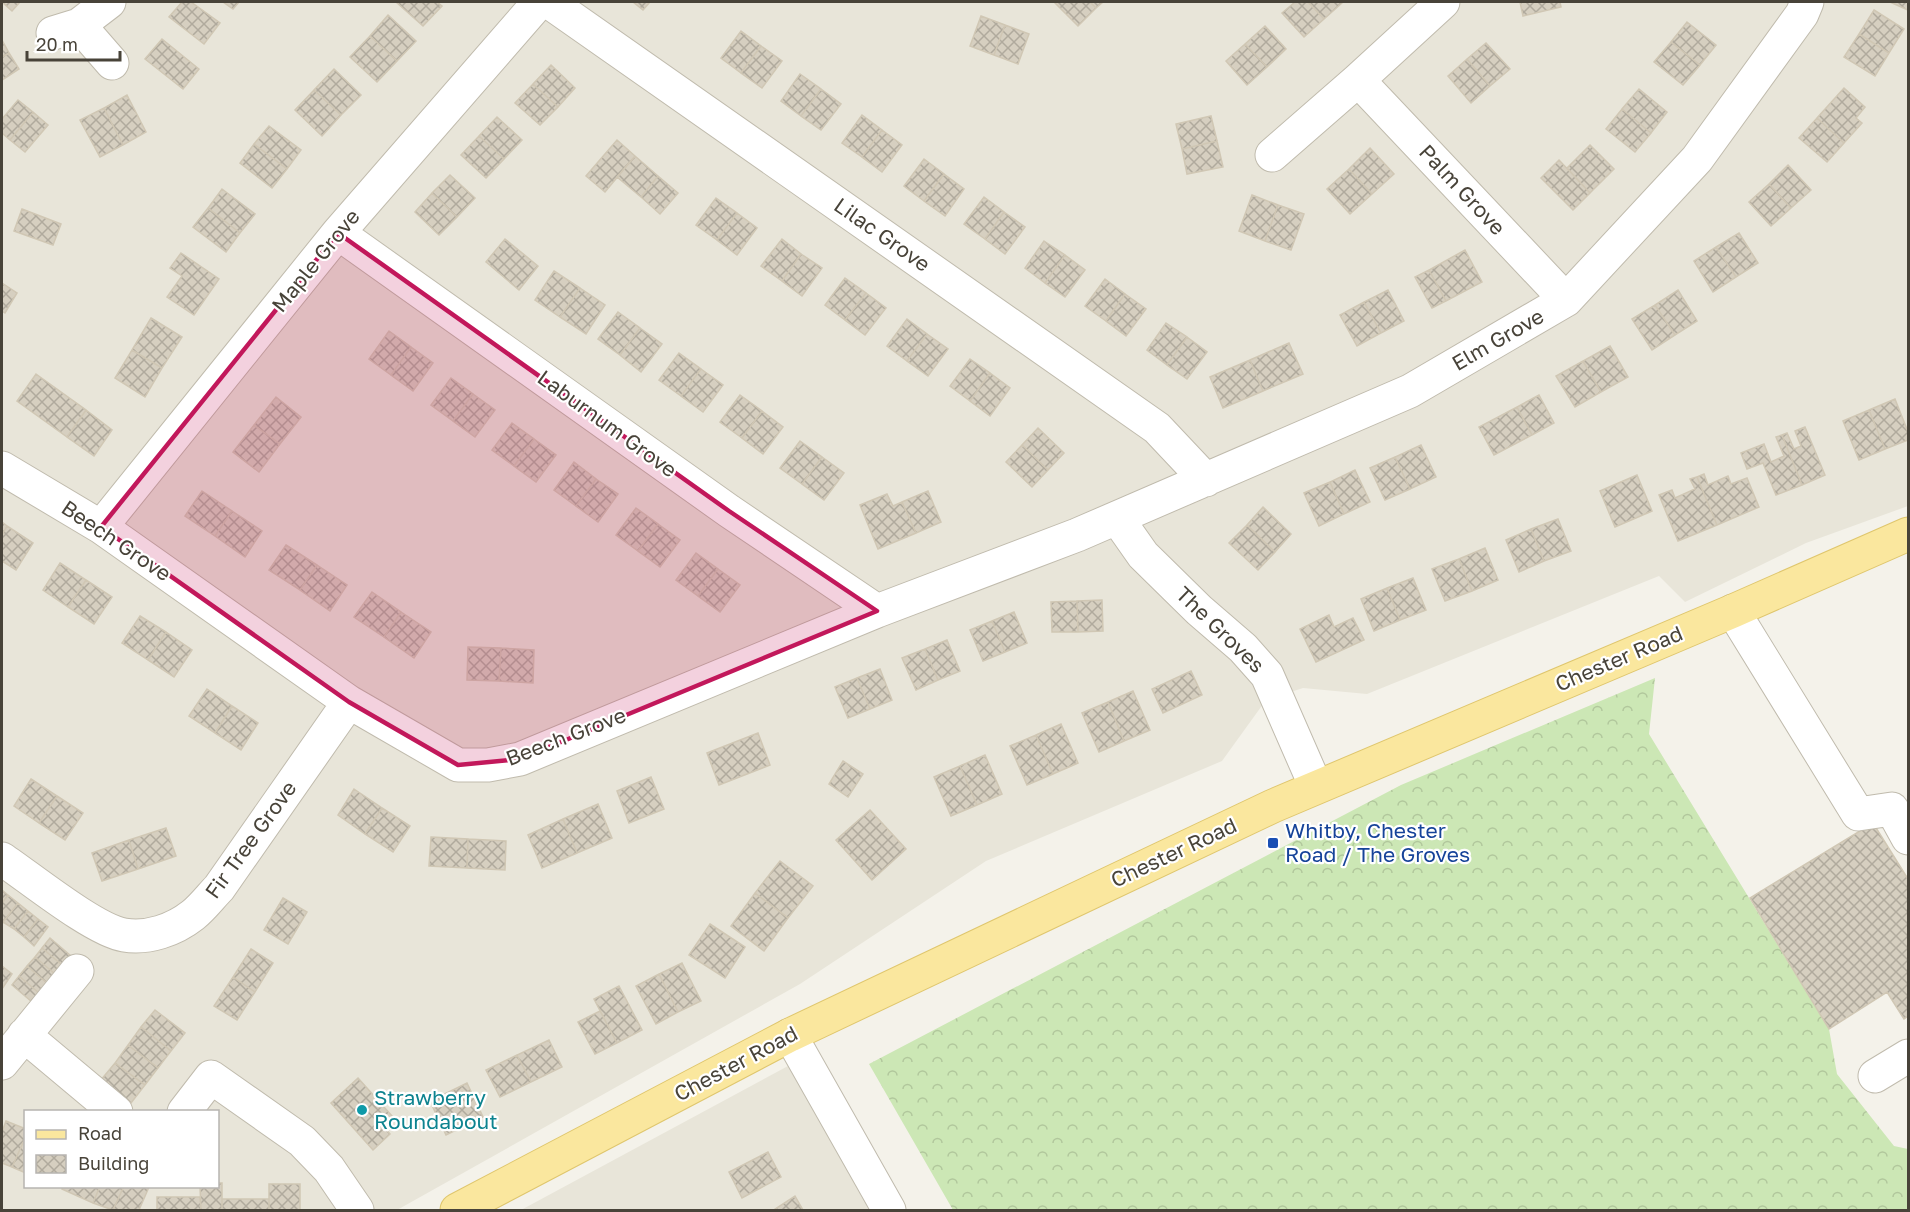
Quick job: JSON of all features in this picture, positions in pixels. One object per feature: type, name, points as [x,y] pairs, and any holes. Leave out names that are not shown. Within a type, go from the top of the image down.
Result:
[{"type":"main road","name":"Chester Road","points":[[457,1210],[790,1035],[1263,811],[1908,534]]},
{"type":"street","points":[[109,2],[66,29],[112,63]]},
{"type":"street","name":"Maple Grove","points":[[101,527],[338,232],[539,2]]},
{"type":"street","name":"Lilac Grove","points":[[549,2],[1157,428],[1206,480]]},
{"type":"street","points":[[1272,155],[1443,2]]},
{"type":"street","name":"Elm Grove","points":[[1077,535],[1410,391],[1566,300],[1697,159],[1802,14],[1808,2]]},
{"type":"street","name":"Palm Grove","points":[[1358,80],[1566,300]]},
{"type":"street","name":"Laburnum Grove","points":[[338,232],[729,511],[877,611]]},
{"type":"street","name":"Beech Grove","points":[[2,468],[101,527],[349,702],[458,765],[488,765],[520,759],[877,611],[1077,535]]},
{"type":"street","name":"The Groves","points":[[1117,518],[1143,555],[1199,610],[1243,648],[1268,675],[1316,787]]},
{"type":"street","points":[[1733,611],[1858,814],[1892,809],[1908,838]]},
{"type":"street","name":"Fir Tree Grove","points":[[2,859],[94,922],[122,935],[147,935],[171,929],[194,915],[219,888],[349,702]]},
{"type":"street","points":[[2,1063],[77,971]]},
{"type":"street","points":[[24,1035],[114,1110]]},
{"type":"street","points":[[790,1035],[889,1210]]},
{"type":"street","points":[[1875,1076],[1908,1056]]},
{"type":"street","points":[[186,1110],[211,1077],[302,1141],[329,1169],[357,1210]]},
{"type":"highlighted area","points":[[338,233],[729,511],[877,611],[520,759],[458,765],[349,702],[101,527]]},
{"type":"shaded area","points":[[2,2],[1908,2],[1908,506],[1806,543],[1685,602],[1659,576],[1367,694],[1303,688],[1266,700],[1222,761],[986,861],[800,984],[397,1210],[2,1210]]},
{"type":"shaded area","points":[[814,1052],[903,1210],[521,1210]]},
{"type":"green space","points":[[1655,678],[1649,734],[1829,1029],[1837,1074],[1894,1146],[1908,1149],[1908,1210],[953,1210],[869,1064],[1401,785]]},
{"type":"building","points":[[2,2],[20,2],[12,11]]},
{"type":"building","points":[[182,2],[191,2],[220,23],[204,44],[169,17]]},
{"type":"building","points":[[223,2],[239,2],[233,9]]},
{"type":"building","points":[[396,2],[437,2],[442,6],[423,26]]},
{"type":"building","points":[[633,2],[650,2],[643,10]]},
{"type":"building","points":[[1054,2],[1090,2],[1096,8],[1078,26]]},
{"type":"building","points":[[1090,2],[1103,2],[1096,8]]},
{"type":"building","points":[[1295,2],[1308,2],[1324,19],[1304,37],[1282,13]]},
{"type":"building","points":[[1308,2],[1343,2],[1324,19]]},
{"type":"building","points":[[1520,2],[1560,2],[1561,7],[1523,16]]},
{"type":"building","points":[[1890,2],[1908,2],[1908,10]]},
{"type":"building","points":[[1874,10],[1904,29],[1889,53],[1859,34]]},
{"type":"building","points":[[388,15],[416,41],[397,61],[370,36]]},
{"type":"building","points":[[981,16],[1005,25],[994,55],[970,46]]},
{"type":"building","points":[[1687,22],[1716,45],[1700,65],[1671,42]]},
{"type":"building","points":[[1005,25],[1029,34],[1018,64],[994,55]]},
{"type":"building","points":[[1265,26],[1286,49],[1267,67],[1245,44]]},
{"type":"building","points":[[741,31],[761,46],[741,73],[721,58]]},
{"type":"building","points":[[1859,34],[1889,53],[1875,76],[1844,57]]},
{"type":"building","points":[[370,36],[397,61],[377,82],[350,57]]},
{"type":"building","points":[[162,39],[199,69],[183,89],[145,59]]},
{"type":"building","points":[[2,40],[9,53],[2,57]]},
{"type":"building","points":[[1671,42],[1700,65],[1683,85],[1654,62]]},
{"type":"building","points":[[1486,43],[1510,69],[1490,86],[1467,59]]},
{"type":"building","points":[[1245,44],[1267,67],[1247,85],[1226,61]]},
{"type":"building","points":[[761,46],[782,61],[762,88],[741,73]]},
{"type":"building","points":[[9,53],[19,69],[2,80],[2,57]]},
{"type":"building","points":[[1467,59],[1490,86],[1471,103],[1448,76]]},
{"type":"building","points":[[551,65],[575,88],[558,107],[533,84]]},
{"type":"building","points":[[334,69],[361,95],[341,115],[314,90]]},
{"type":"building","points":[[800,74],[821,89],[801,116],[781,101]]},
{"type":"building","points":[[533,84],[558,107],[540,125],[515,103]]},
{"type":"building","points":[[1844,88],[1865,107],[1856,118],[1862,123],[1844,143],[1817,118]]},
{"type":"building","points":[[821,89],[841,104],[821,130],[801,116]]},
{"type":"building","points":[[1639,89],[1667,112],[1651,133],[1622,109]]},
{"type":"building","points":[[314,90],[341,115],[322,136],[295,110]]},
{"type":"building","points":[[127,95],[146,132],[123,145],[104,108]]},
{"type":"building","points":[[18,100],[33,112],[10,140],[2,133],[2,119]]},
{"type":"building","points":[[104,108],[123,145],[100,157],[80,120]]},
{"type":"building","points":[[1622,109],[1651,133],[1635,152],[1606,129]]},
{"type":"building","points":[[33,112],[48,125],[25,152],[10,140]]},
{"type":"building","points":[[862,115],[882,130],[862,157],[842,143]]},
{"type":"building","points":[[1211,116],[1217,141],[1182,149],[1176,124]]},
{"type":"building","points":[[497,117],[522,140],[504,159],[479,136]]},
{"type":"building","points":[[1817,118],[1844,143],[1827,162],[1799,138]]},
{"type":"building","points":[[269,126],[301,150],[287,169],[254,144]]},
{"type":"building","points":[[882,130],[902,145],[882,172],[862,157]]},
{"type":"building","points":[[479,136],[504,159],[486,178],[461,155]]},
{"type":"building","points":[[617,140],[635,156],[605,192],[586,176]]},
{"type":"building","points":[[1217,141],[1223,167],[1187,174],[1182,149]]},
{"type":"building","points":[[254,144],[287,169],[272,188],[240,163]]},
{"type":"building","points":[[1590,145],[1614,169],[1590,193],[1567,168]]},
{"type":"building","points":[[1370,148],[1394,174],[1372,194],[1349,169]]},
{"type":"building","points":[[635,156],[658,176],[641,197],[617,177]]},
{"type":"building","points":[[924,159],[944,174],[924,201],[904,186]]},
{"type":"building","points":[[1559,160],[1590,193],[1573,210],[1541,178]]},
{"type":"building","points":[[1788,165],[1811,190],[1791,208],[1769,184]]},
{"type":"building","points":[[1349,169],[1372,194],[1350,214],[1327,189]]},
{"type":"building","points":[[944,174],[964,189],[945,216],[924,201]]},
{"type":"building","points":[[450,175],[475,198],[457,217],[432,193]]},
{"type":"building","points":[[658,176],[678,193],[660,214],[641,197]]},
{"type":"building","points":[[1769,184],[1791,208],[1771,226],[1749,202]]},
{"type":"building","points":[[222,189],[255,214],[240,233],[208,208]]},
{"type":"building","points":[[432,193],[457,217],[439,235],[415,212]]},
{"type":"building","points":[[1252,195],[1278,205],[1265,241],[1239,231]]},
{"type":"building","points":[[984,197],[1004,212],[985,239],[964,224]]},
{"type":"building","points":[[716,198],[737,213],[717,240],[696,225]]},
{"type":"building","points":[[1278,205],[1304,214],[1291,250],[1265,241]]},
{"type":"building","points":[[208,208],[240,233],[226,252],[193,227]]},
{"type":"building","points":[[22,209],[61,224],[53,245],[14,231]]},
{"type":"building","points":[[1004,212],[1025,227],[1005,254],[985,239]]},
{"type":"building","points":[[737,213],[757,228],[737,255],[717,240]]},
{"type":"building","points":[[1739,233],[1758,263],[1736,277],[1716,247]]},
{"type":"building","points":[[505,239],[538,266],[519,290],[486,262]]},
{"type":"building","points":[[782,239],[801,254],[782,281],[761,266]]},
{"type":"building","points":[[1044,241],[1065,255],[1045,283],[1025,268]]},
{"type":"building","points":[[1716,247],[1736,277],[1713,292],[1694,261]]},
{"type":"building","points":[[1465,250],[1482,282],[1446,301],[1429,270]]},
{"type":"building","points":[[181,253],[219,279],[194,315],[167,297],[182,276],[170,268]]},
{"type":"building","points":[[801,254],[822,268],[802,296],[782,281]]},
{"type":"building","points":[[1065,255],[1085,270],[1065,297],[1045,283]]},
{"type":"building","points":[[1429,270],[1446,301],[1432,308],[1415,277]]},
{"type":"building","points":[[554,271],[580,288],[560,317],[535,300]]},
{"type":"building","points":[[845,278],[866,293],[845,320],[825,305]]},
{"type":"building","points":[[1105,279],[1125,294],[1106,321],[1085,306]]},
{"type":"building","points":[[2,283],[17,293],[5,313],[2,311]]},
{"type":"building","points":[[580,288],[605,305],[586,334],[560,317]]},
{"type":"building","points":[[1388,290],[1404,321],[1381,333],[1364,302]]},
{"type":"building","points":[[1678,290],[1697,321],[1675,335],[1655,305]]},
{"type":"building","points":[[866,293],[886,308],[865,335],[845,320]]},
{"type":"building","points":[[1125,294],[1146,309],[1126,336],[1106,321]]},
{"type":"building","points":[[1364,302],[1381,333],[1357,346],[1340,315]]},
{"type":"building","points":[[1655,305],[1675,335],[1652,350],[1632,319]]},
{"type":"building","points":[[618,312],[640,328],[620,355],[598,339]]},
{"type":"building","points":[[151,318],[182,337],[162,368],[132,350]]},
{"type":"building","points":[[907,319],[927,334],[907,361],[887,346]]},
{"type":"building","points":[[1166,323],[1187,337],[1167,365],[1147,350]]},
{"type":"building","points":[[640,328],[662,344],[641,372],[620,355]]},
{"type":"building","points":[[389,331],[411,347],[391,375],[369,359]]},
{"type":"building","points":[[927,334],[948,349],[928,376],[907,361]]},
{"type":"building","points":[[1187,337],[1207,352],[1187,379],[1167,365]]},
{"type":"building","points":[[1289,343],[1303,374],[1263,391],[1250,360]]},
{"type":"building","points":[[1610,346],[1628,377],[1601,392],[1583,361]]},
{"type":"building","points":[[411,347],[433,363],[413,391],[391,375]]},
{"type":"building","points":[[132,350],[162,368],[145,397],[115,378]]},
{"type":"building","points":[[679,353],[701,369],[681,396],[659,380]]},
{"type":"building","points":[[970,359],[990,373],[970,401],[950,386]]},
{"type":"building","points":[[1250,360],[1263,391],[1223,408],[1210,377]]},
{"type":"building","points":[[1583,361],[1601,392],[1575,407],[1556,376]]},
{"type":"building","points":[[701,369],[723,385],[703,412],[681,396]]},
{"type":"building","points":[[990,373],[1010,388],[990,416],[970,401]]},
{"type":"building","points":[[36,374],[86,410],[67,437],[17,401]]},
{"type":"building","points":[[451,378],[473,394],[453,421],[431,405]]},
{"type":"building","points":[[473,394],[495,410],[475,437],[453,421]]},
{"type":"building","points":[[740,395],[762,411],[742,438],[720,422]]},
{"type":"building","points":[[1539,395],[1554,423],[1532,435],[1517,407]]},
{"type":"building","points":[[276,397],[301,417],[280,444],[254,425]]},
{"type":"building","points":[[1895,399],[1908,432],[1908,440],[1885,449],[1869,410]]},
{"type":"building","points":[[1517,407],[1532,435],[1494,455],[1479,427]]},
{"type":"building","points":[[86,410],[112,430],[94,456],[67,437]]},
{"type":"building","points":[[1869,410],[1885,449],[1859,460],[1843,421]]},
{"type":"building","points":[[762,411],[783,427],[763,454],[742,438]]},
{"type":"building","points":[[512,423],[534,439],[514,466],[492,450]]},
{"type":"building","points":[[254,425],[280,444],[259,472],[233,452]]},
{"type":"building","points":[[1805,427],[1825,475],[1802,485],[1782,435],[1787,433],[1794,449],[1801,446],[1795,431]]},
{"type":"building","points":[[1038,428],[1064,453],[1048,470],[1022,445]]},
{"type":"building","points":[[1782,435],[1802,485],[1776,495],[1763,463],[1747,469],[1741,453],[1764,444],[1771,462],[1784,456],[1776,437]]},
{"type":"building","points":[[534,439],[556,455],[536,482],[514,466]]},
{"type":"building","points":[[800,441],[822,457],[802,484],[780,468]]},
{"type":"building","points":[[1022,445],[1048,470],[1032,487],[1006,462]]},
{"type":"building","points":[[1421,445],[1436,477],[1410,489],[1395,457]]},
{"type":"building","points":[[822,457],[844,473],[824,500],[802,484]]},
{"type":"building","points":[[1395,457],[1410,489],[1385,500],[1370,468]]},
{"type":"building","points":[[574,462],[596,479],[576,506],[554,490]]},
{"type":"building","points":[[1355,470],[1370,502],[1344,514],[1330,482]]},
{"type":"building","points":[[1704,474],[1708,485],[1728,476],[1731,484],[1747,478],[1759,507],[1717,525],[1697,477]]},
{"type":"building","points":[[1637,475],[1652,511],[1615,527],[1600,491]]},
{"type":"building","points":[[1697,477],[1717,525],[1678,541],[1659,495],[1672,490],[1675,498],[1695,489],[1690,479]]},
{"type":"building","points":[[596,479],[618,494],[598,522],[576,506]]},
{"type":"building","points":[[1330,482],[1344,514],[1319,526],[1304,493]]},
{"type":"building","points":[[202,491],[232,511],[215,536],[185,516]]},
{"type":"building","points":[[928,491],[941,522],[916,533],[902,502]]},
{"type":"building","points":[[887,494],[893,506],[902,502],[916,533],[878,549],[860,505]]},
{"type":"building","points":[[1263,507],[1291,534],[1275,552],[1247,525]]},
{"type":"building","points":[[636,508],[658,524],[638,551],[616,535]]},
{"type":"building","points":[[232,511],[262,531],[245,557],[215,536]]},
{"type":"building","points":[[1558,519],[1571,551],[1544,561],[1531,529]]},
{"type":"building","points":[[2,522],[7,526],[2,535]]},
{"type":"building","points":[[658,524],[680,540],[660,567],[638,551]]},
{"type":"building","points":[[1247,525],[1275,552],[1258,570],[1229,543]]},
{"type":"building","points":[[7,526],[33,543],[16,570],[2,561],[2,535]]},
{"type":"building","points":[[1531,529],[1544,561],[1519,572],[1506,540]]},
{"type":"building","points":[[286,545],[317,565],[300,590],[269,570]]},
{"type":"building","points":[[1485,548],[1498,580],[1472,591],[1459,559]]},
{"type":"building","points":[[696,553],[718,569],[698,596],[676,580]]},
{"type":"building","points":[[1459,559],[1472,591],[1445,601],[1432,569]]},
{"type":"building","points":[[60,563],[86,580],[68,607],[43,590]]},
{"type":"building","points":[[317,565],[347,585],[330,611],[300,590]]},
{"type":"building","points":[[718,569],[740,585],[720,612],[698,596]]},
{"type":"building","points":[[1413,578],[1426,610],[1400,620],[1387,588]]},
{"type":"building","points":[[86,580],[112,597],[94,624],[68,607]]},
{"type":"building","points":[[1387,588],[1400,620],[1374,631],[1361,599]]},
{"type":"building","points":[[372,592],[401,612],[384,637],[354,617]]},
{"type":"building","points":[[1102,600],[1103,631],[1078,632],[1077,601]]},
{"type":"building","points":[[1077,601],[1078,632],[1052,632],[1051,602]]},
{"type":"building","points":[[401,612],[431,632],[414,658],[384,637]]},
{"type":"building","points":[[1014,612],[1027,643],[1005,652],[992,621]]},
{"type":"building","points":[[1329,615],[1334,627],[1353,618],[1364,640],[1316,662],[1300,629]]},
{"type":"building","points":[[140,616],[166,632],[148,660],[122,643]]},
{"type":"building","points":[[992,621],[1005,652],[983,661],[970,630]]},
{"type":"building","points":[[166,632],[192,650],[174,677],[148,660]]},
{"type":"building","points":[[947,640],[960,671],[938,680],[925,649]]},
{"type":"building","points":[[468,647],[501,648],[499,681],[467,680]]},
{"type":"building","points":[[501,648],[534,650],[533,683],[499,681]]},
{"type":"building","points":[[925,649],[938,680],[916,690],[902,658]]},
{"type":"building","points":[[880,669],[892,700],[870,709],[857,678]]},
{"type":"building","points":[[1191,671],[1202,695],[1163,713],[1152,689]]},
{"type":"building","points":[[857,678],[870,709],[848,718],[835,687]]},
{"type":"building","points":[[207,689],[232,706],[215,733],[189,716]]},
{"type":"building","points":[[1133,691],[1150,730],[1124,741],[1108,702]]},
{"type":"building","points":[[1108,702],[1124,741],[1099,752],[1082,713]]},
{"type":"building","points":[[232,706],[258,723],[241,750],[215,733]]},
{"type":"building","points":[[1061,724],[1078,763],[1053,774],[1036,735]]},
{"type":"building","points":[[758,733],[770,765],[719,785],[707,753]]},
{"type":"building","points":[[1036,735],[1053,774],[1027,785],[1010,746]]},
{"type":"building","points":[[985,755],[1002,794],[977,805],[960,766]]},
{"type":"building","points":[[843,761],[863,774],[848,797],[829,784]]},
{"type":"building","points":[[960,766],[977,805],[951,816],[934,777]]},
{"type":"building","points":[[651,777],[664,809],[629,823],[617,791]]},
{"type":"building","points":[[31,779],[57,796],[39,823],[14,806]]},
{"type":"building","points":[[354,789],[382,808],[365,834],[338,815]]},
{"type":"building","points":[[57,796],[83,813],[65,840],[39,823]]},
{"type":"building","points":[[598,804],[612,838],[577,853],[563,819]]},
{"type":"building","points":[[382,808],[410,826],[393,852],[365,834]]},
{"type":"building","points":[[870,810],[906,849],[872,880],[836,840]]},
{"type":"building","points":[[563,819],[577,853],[542,868],[528,835]]},
{"type":"building","points":[[1873,823],[1908,879],[1908,1016],[1904,1019],[1887,992],[1829,1029],[1750,898]]},
{"type":"building","points":[[166,828],[176,856],[138,869],[129,840]]},
{"type":"building","points":[[431,837],[468,839],[467,868],[429,866]]},
{"type":"building","points":[[468,839],[506,841],[505,870],[467,868]]},
{"type":"building","points":[[129,840],[138,869],[102,881],[92,853]]},
{"type":"building","points":[[780,861],[813,886],[788,918],[755,893]]},
{"type":"building","points":[[2,890],[8,895],[2,903]]},
{"type":"building","points":[[755,893],[788,918],[764,951],[731,926]]},
{"type":"building","points":[[8,895],[18,903],[3,922],[2,903]]},
{"type":"building","points":[[283,898],[307,912],[288,944],[264,930]]},
{"type":"building","points":[[18,903],[28,911],[14,929],[3,922]]},
{"type":"building","points":[[28,911],[38,919],[24,937],[14,929]]},
{"type":"building","points":[[38,919],[48,927],[34,946],[24,937]]},
{"type":"building","points":[[710,924],[745,947],[725,978],[689,955]]},
{"type":"building","points":[[50,938],[70,955],[62,965],[42,948]]},
{"type":"building","points":[[42,948],[62,965],[55,974],[35,957]]},
{"type":"building","points":[[251,949],[273,963],[255,992],[233,977]]},
{"type":"building","points":[[35,957],[55,974],[47,983],[27,966]]},
{"type":"building","points":[[682,963],[701,1001],[678,1012],[659,974]]},
{"type":"building","points":[[2,966],[12,974],[2,989]]},
{"type":"building","points":[[27,966],[47,983],[39,993],[19,976]]},
{"type":"building","points":[[659,974],[678,1012],[656,1024],[636,986]]},
{"type":"building","points":[[19,976],[39,993],[32,1002],[12,985]]},
{"type":"building","points":[[233,977],[255,992],[237,1020],[214,1006]]},
{"type":"building","points":[[619,986],[642,1030],[617,1043],[594,999]]},
{"type":"building","points":[[155,1010],[185,1033],[171,1051],[141,1027]]},
{"type":"building","points":[[600,1011],[617,1043],[595,1054],[578,1022]]},
{"type":"building","points":[[141,1027],[171,1051],[158,1068],[128,1045]]},
{"type":"building","points":[[549,1040],[562,1067],[531,1082],[517,1055]]},
{"type":"building","points":[[128,1045],[158,1068],[145,1085],[115,1063]]},
{"type":"building","points":[[517,1055],[531,1082],[500,1097],[486,1070]]},
{"type":"building","points":[[115,1063],[145,1085],[131,1103],[101,1080]]},
{"type":"building","name":"Strawberry Roundabout","points":[[358,1078],[392,1116],[382,1125],[390,1134],[373,1150],[331,1103]]},
{"type":"building","points":[[467,1083],[483,1117],[446,1135],[430,1101]]},
{"type":"building","points":[[6,1121],[24,1128],[24,1140],[12,1167],[2,1163],[2,1132]]},
{"type":"building","points":[[24,1140],[24,1172],[12,1167]]},
{"type":"building","points":[[768,1152],[781,1177],[742,1198],[729,1172]]},
{"type":"building","points":[[219,1183],[222,1183],[222,1210],[201,1210],[200,1188],[219,1188]]},
{"type":"building","points":[[269,1184],[300,1184],[300,1210],[269,1210]]},
{"type":"building","points":[[62,1188],[99,1188],[93,1203]]},
{"type":"building","points":[[99,1188],[123,1188],[113,1210],[93,1203]]},
{"type":"building","points":[[123,1188],[149,1188],[139,1210],[113,1210]]},
{"type":"building","points":[[795,1196],[803,1210],[775,1209]]},
{"type":"building","points":[[157,1197],[200,1197],[201,1210],[157,1210]]},
{"type":"building","points":[[222,1199],[269,1199],[269,1210],[222,1210]]},
{"type":"place","name":"Whitby, Chester Road / The Groves","points":[[1273,843]]},
{"type":"place","name":"Strawberry Roundabout","points":[[362,1110]]}]
